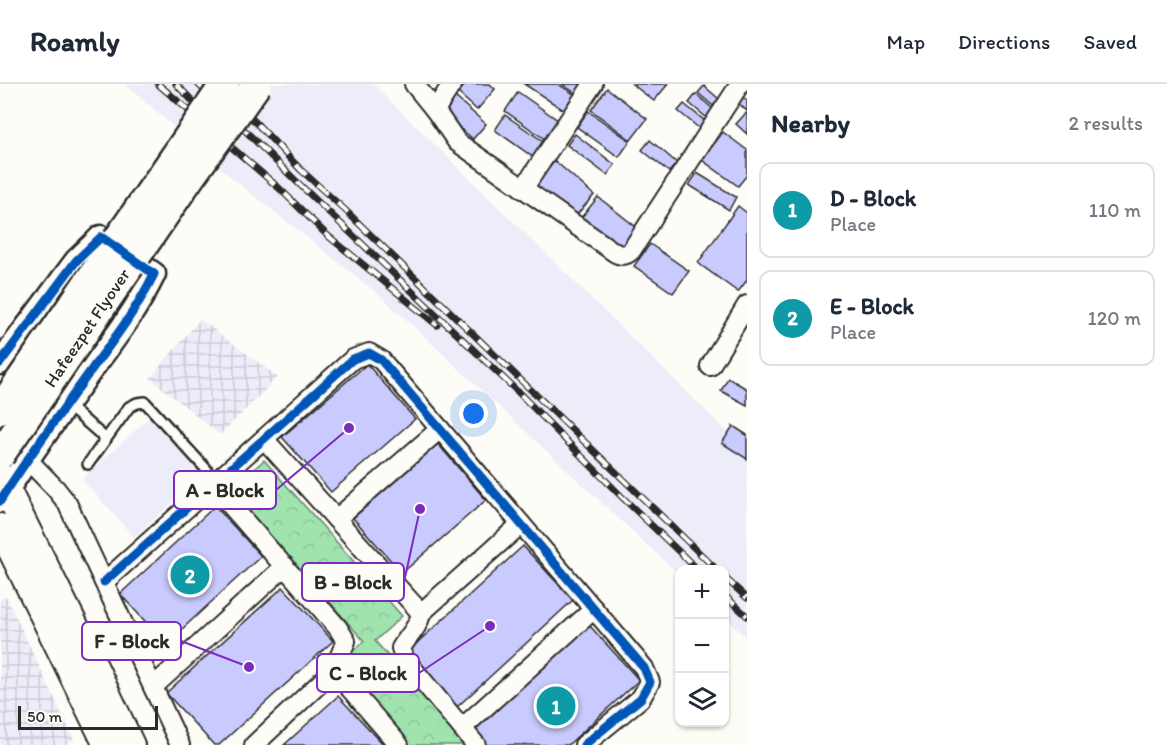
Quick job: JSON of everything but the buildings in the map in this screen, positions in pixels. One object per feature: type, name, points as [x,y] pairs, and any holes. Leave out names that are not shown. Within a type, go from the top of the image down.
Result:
[{"type":"main road","name":"Hafeezpet Flyover","points":[[0,410],[225,84]]},
{"type":"main road","name":"Hafeezpet Flyover","points":[[14,457],[191,176],[257,84]]},
{"type":"main road","points":[[2,489],[28,533],[79,634],[131,745]]},
{"type":"main road","points":[[0,527],[107,745]]},
{"type":"street","points":[[414,84],[457,142],[619,255],[629,253],[740,84]]},
{"type":"street","points":[[435,110],[452,84]]},
{"type":"street","points":[[523,189],[593,84]]},
{"type":"street","points":[[0,363],[76,261],[101,237],[154,274],[144,294],[66,405],[14,457],[2,489]]},
{"type":"street","points":[[710,366],[747,305]]},
{"type":"street","points":[[104,582],[210,477],[264,439],[353,359],[369,353],[381,360],[644,668],[650,682],[641,698],[584,745]]},
{"type":"street","points":[[336,519],[440,429]]},
{"type":"street","points":[[264,439],[421,613]]},
{"type":"street","points":[[14,457],[56,489],[67,503],[180,745]]},
{"type":"street","points":[[210,477],[338,628],[346,641],[334,670],[254,745]]},
{"type":"street","points":[[476,745],[404,658],[401,648],[420,622],[421,613],[521,524]]},
{"type":"street","points":[[153,687],[285,566]]},
{"type":"street","points":[[462,728],[594,609]]},
{"type":"street","points":[[334,670],[399,745]]},
{"type":"lane","points":[[88,464],[129,407],[145,402],[210,477]]},
{"type":"lane","points":[[66,405],[106,439]]},
{"type":"shaded area","points":[[125,84],[373,84],[747,451],[747,638],[729,621],[729,565],[675,565],[675,571],[383,298],[233,179]]},
{"type":"shaded area","points":[[200,319],[278,377],[220,435],[150,378]]},
{"type":"shaded area","points":[[151,416],[204,475],[134,537],[82,479]]},
{"type":"shaded area","points":[[6,596],[74,740],[64,745],[0,745],[0,599]]},
{"type":"green space","points":[[264,460],[402,616],[375,641],[467,745],[410,745],[339,664],[364,641],[230,490]]},
{"type":"railway","points":[[158,84],[279,188],[327,235],[437,325]]},
{"type":"railway","points":[[176,84],[220,129]]},
{"type":"railway","points":[[198,84],[297,182],[518,392],[693,565]]},
{"type":"railway","points":[[219,84],[301,170],[712,565]]},
{"type":"railway","points":[[232,84],[248,102]]},
{"type":"railway","points":[[729,582],[747,598]]},
{"type":"railway","points":[[729,600],[747,616]]},
{"type":"cycle path","points":[[0,363],[76,261],[101,237],[154,274],[126,321],[0,501]]},
{"type":"cycle path","points":[[104,582],[353,359],[369,353],[381,360],[644,668],[650,682],[641,698],[584,745]]},
{"type":"place","name":"A - Block","points":[[349,428]]},
{"type":"place","name":"B - Block","points":[[420,509]]},
{"type":"place","name":"E - Block","points":[[190,575]]},
{"type":"place","name":"C - Block","points":[[490,626]]},
{"type":"place","name":"F - Block","points":[[249,667]]},
{"type":"place","name":"D - Block","points":[[556,706]]}]
